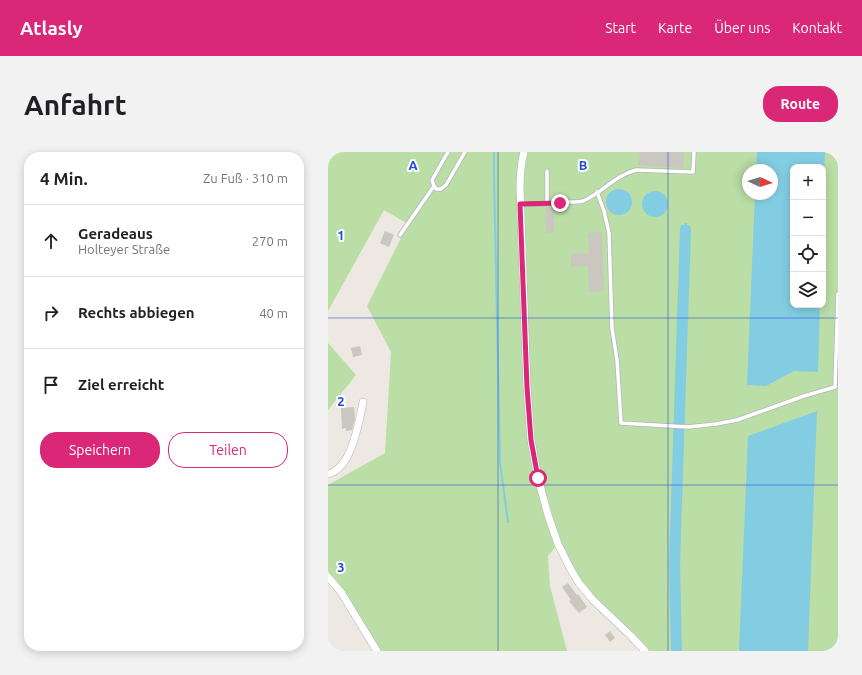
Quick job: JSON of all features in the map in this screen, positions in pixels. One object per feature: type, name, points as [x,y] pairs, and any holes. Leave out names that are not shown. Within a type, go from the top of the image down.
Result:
[{"type":"street","points":[[524,152],[520,172],[520,204],[527,387],[531,440],[538,478],[558,544],[579,582],[593,600],[645,651]]},
{"type":"street","points":[[328,474],[332,473],[339,467],[348,455],[358,427],[363,402]]},
{"type":"street","points":[[328,577],[341,592],[376,651]]},
{"type":"lane","points":[[446,152],[443,161],[432,180],[436,189],[441,189],[446,185],[466,152]]},
{"type":"lane","points":[[520,204],[547,204],[582,201],[614,180],[636,170],[693,172],[694,152]]},
{"type":"lane","points":[[546,171],[547,204]]},
{"type":"lane","points":[[400,235],[434,186]]},
{"type":"lane","points":[[597,192],[604,211],[609,233],[612,328],[617,360],[621,423],[688,427],[716,424],[737,420],[804,396],[836,387],[838,294]]},
{"type":"green space","points":[[328,152],[523,152],[529,440],[557,545],[548,556],[550,586],[567,651],[379,651],[341,587],[328,571],[328,485],[385,453],[391,352],[367,306],[408,224],[384,210],[328,311]]},
{"type":"green space","points":[[527,152],[838,152],[838,651],[646,651],[594,600],[559,544],[539,473],[531,417],[522,188]]},
{"type":"green space","points":[[328,343],[356,375],[328,410]]},
{"type":"water","points":[[757,152],[825,152],[825,164],[790,164],[790,308],[820,308],[818,372],[794,371],[766,386],[747,385],[755,200],[778,200],[778,164],[756,164]]},
{"type":"water","points":[[619,189],[628,193],[632,202],[628,211],[619,215],[610,211],[606,202],[610,193]]},
{"type":"water","points":[[655,191],[664,195],[668,204],[664,213],[655,217],[646,213],[642,204],[646,195]]},
{"type":"water","points":[[685,223],[690,226],[691,230],[680,564],[682,651],[671,651],[669,564],[680,229],[681,225],[684,225]]},
{"type":"water","points":[[817,411],[808,651],[739,651],[748,436]]},
{"type":"building","points":[[639,152],[684,152],[683,168],[638,165]]},
{"type":"building","points":[[554,208],[554,232],[546,233],[545,209]]},
{"type":"building","points":[[385,231],[394,235],[389,247],[380,243]]},
{"type":"building","points":[[602,232],[604,291],[589,292],[588,266],[571,267],[571,254],[589,253],[588,233]]},
{"type":"building","points":[[360,346],[362,355],[353,357],[351,348]]},
{"type":"building","points":[[354,407],[355,418],[352,430],[346,431],[346,428],[342,429],[341,408]]},
{"type":"building","points":[[568,583],[587,607],[579,613],[569,601],[571,600],[562,587]]},
{"type":"building","points":[[610,631],[615,638],[610,642],[605,635]]},
{"type":"waterway","points":[[494,152],[500,462],[508,522]]},
{"type":"route","points":[[538,478],[531,440],[527,387],[520,204],[560,203]]}]
